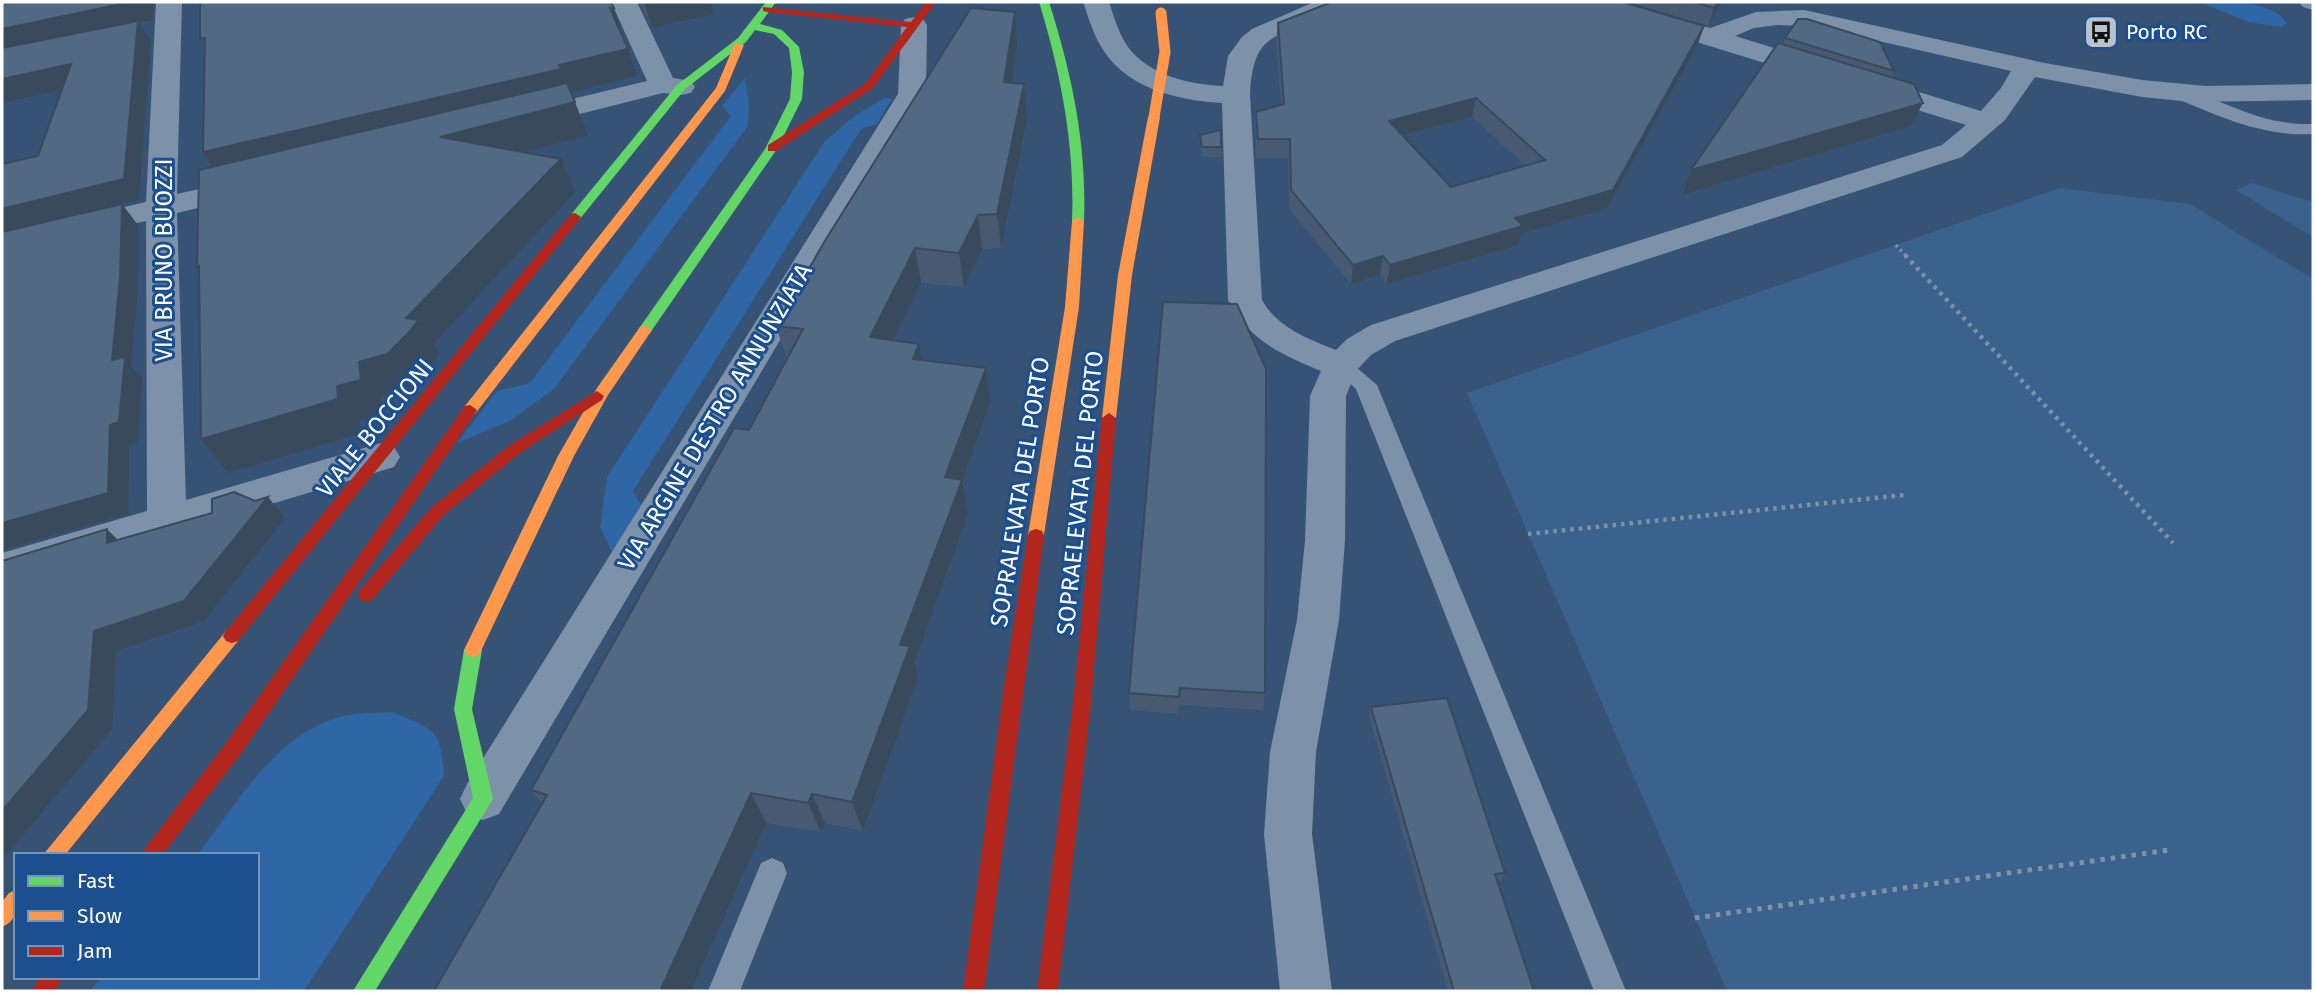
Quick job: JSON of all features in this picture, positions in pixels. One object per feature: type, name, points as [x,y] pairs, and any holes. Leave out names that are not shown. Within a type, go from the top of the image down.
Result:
[{"type":"street","points":[[500,125],[672,86],[624,2]]},
{"type":"street","points":[[1030,2],[1053,29]]},
{"type":"street","name":"SOPRALEVATA DEL PORTO","points":[[973,991],[1014,680],[1073,294],[1079,214],[1077,140],[1053,29],[1044,2]]},
{"type":"street","points":[[1096,2],[1110,40],[1120,55],[1134,67],[1152,78],[1187,92],[1236,95]]},
{"type":"street","points":[[1332,2],[1275,28],[1245,50],[1238,68],[1236,95],[1245,300],[1252,315],[1274,335],[1341,366]]},
{"type":"street","points":[[769,5],[922,13]]},
{"type":"street","name":"VIALE BOCCIONI","points":[[55,853],[381,457],[672,86],[741,40],[769,5]]},
{"type":"street","name":"SOPRAELEVATA DEL PORTO","points":[[1047,991],[1082,703],[1102,477],[1125,275],[1166,51],[1166,29],[1160,7]]},
{"type":"street","points":[[771,149],[869,86],[922,13]]},
{"type":"street","name":"VIA ARGINE DESTRO ANNUNZIATA","points":[[363,991],[912,94],[922,13]]},
{"type":"street","points":[[1712,37],[1738,23],[1769,17],[1804,18],[2026,67],[2176,92],[2224,95],[2305,88]]},
{"type":"street","name":"VIA BRUNO BUOZZI","points":[[167,519],[161,208],[169,21]]},
{"type":"street","points":[[482,799],[463,709],[471,655],[566,456],[602,393],[771,149],[796,99],[798,72],[794,47],[778,32],[754,26]]},
{"type":"street","points":[[1676,27],[1987,122]]},
{"type":"street","name":"VIALE BOCCIONI","points":[[152,853],[233,749],[448,439],[721,89],[741,40]]},
{"type":"street","points":[[1306,991],[1289,834],[1293,752],[1318,620],[1325,541],[1328,396],[1341,366],[1359,347],[1383,332],[1952,151],[1987,122],[2020,83],[2026,67]]},
{"type":"street","points":[[2,245],[270,182]]},
{"type":"street","points":[[358,604],[438,511],[514,450],[602,393]]},
{"type":"street","points":[[2,569],[381,457]]},
{"type":"street","points":[[233,749],[340,625]]},
{"type":"street","points":[[2,917],[14,902]]},
{"type":"lane","points":[[2176,92],[2264,126],[2287,131],[2313,129]]},
{"type":"lane","points":[[1341,366],[1366,385],[1610,991]]},
{"type":"lane","points":[[724,991],[772,873]]},
{"type":"path","points":[[1896,245],[2173,543]]},
{"type":"path","points":[[1528,534],[1903,495]]},
{"type":"path","points":[[1695,918],[2169,850]]},
{"type":"shaded area","points":[[2200,2],[2235,2],[2259,6],[2280,15],[2287,23],[2281,27],[2248,22]]},
{"type":"shaded area","points":[[745,78],[749,104],[748,126],[554,389],[510,421],[457,443],[497,391],[530,383],[731,116],[722,106]]},
{"type":"shaded area","points":[[885,98],[892,99],[877,124],[861,129],[633,491],[644,510],[613,554],[600,527],[607,477],[825,141],[857,114]]},
{"type":"shaded area","points":[[2251,183],[2313,202],[2313,237],[2236,190]]},
{"type":"shaded area","points":[[2060,188],[2190,204],[2313,279],[2313,991],[1727,991],[1467,393]]},
{"type":"shaded area","points":[[391,712],[426,727],[433,732],[441,748],[444,776],[304,991],[90,991],[99,979],[259,979],[259,853],[199,853],[246,790],[283,749],[304,733],[328,721],[354,714]]},
{"type":"building","points":[[2,2],[131,2],[2,29]]},
{"type":"building","points":[[200,2],[611,2],[614,8],[610,8],[628,49],[559,65],[561,69],[203,152],[205,38],[200,38]]},
{"type":"building","points":[[1332,2],[1623,2],[1704,26],[1613,190],[1515,218],[1523,226],[1390,265],[1383,256],[1353,265],[1291,190],[1290,139],[1258,139],[1256,112],[1284,104],[1278,23]],"holes":[[[1476,98],[1545,160],[1451,187],[1389,121]]]},
{"type":"building","points":[[1693,2],[1718,2],[1714,8]]},
{"type":"building","points":[[971,8],[1015,12],[1004,82],[1024,84],[997,214],[978,215],[959,253],[915,248],[870,337],[919,344],[913,359],[986,368],[945,477],[962,480],[900,645],[910,646],[852,802],[812,794],[808,803],[751,793],[660,991],[434,991],[547,795],[531,790],[734,428],[749,430],[803,329],[776,326],[826,239]]},
{"type":"building","points":[[1798,19],[1807,19],[1880,42],[1894,71],[1785,38]]},
{"type":"building","points":[[138,21],[124,179],[2,209],[2,164],[38,156],[71,64],[2,79],[2,48]]},
{"type":"building","points":[[1778,43],[1914,84],[1923,103],[1691,170]]},
{"type":"building","points":[[567,83],[575,102],[440,137],[561,159],[406,318],[419,320],[409,332],[387,354],[359,362],[361,380],[337,386],[338,399],[201,439],[199,266],[197,267],[199,170]]},
{"type":"building","points":[[1221,130],[1221,147],[1202,147],[1200,135]]},
{"type":"building","points":[[122,204],[120,278],[112,360],[125,357],[119,422],[110,425],[108,493],[2,523],[2,232]]},
{"type":"building","points":[[1163,302],[1237,304],[1266,369],[1265,693],[1180,688],[1179,697],[1129,693]]},
{"type":"building","points":[[234,492],[255,501],[268,497],[184,601],[94,631],[88,710],[2,811],[2,561],[107,529],[107,543],[212,513],[212,499]]},
{"type":"building","points":[[1447,698],[1505,873],[1495,874],[1534,991],[1454,991],[1371,707]]},
{"type":"traffic: fast","points":[[575,217],[681,87],[742,40],[771,2]]},
{"type":"traffic: fast","points":[[1044,2],[1060,55],[1072,110],[1078,166],[1078,221]]},
{"type":"traffic: fast","points":[[645,330],[771,149],[796,99],[798,72],[794,47],[778,32],[754,26]]},
{"type":"traffic: fast","points":[[363,991],[483,799],[463,709],[473,650]]},
{"type":"traffic: slow","points":[[1154,117],[1165,52],[1161,13]]},
{"type":"traffic: slow","points":[[470,410],[721,89],[739,45]]},
{"type":"traffic: slow","points":[[1109,418],[1125,275],[1154,117]]},
{"type":"traffic: slow","points":[[1036,535],[1072,307],[1078,221]]},
{"type":"traffic: slow","points":[[473,650],[566,456],[602,392],[645,330]]},
{"type":"traffic: slow","points":[[55,853],[232,636]]},
{"type":"traffic: slow","points":[[2,917],[14,902]]},
{"type":"traffic: jam","points":[[772,148],[869,86],[931,2]]},
{"type":"traffic: jam","points":[[767,9],[914,25]]},
{"type":"traffic: jam","points":[[232,636],[575,217]]},
{"type":"traffic: jam","points":[[366,595],[438,511],[515,449],[597,396]]},
{"type":"traffic: jam","points":[[152,853],[233,749],[470,410]]},
{"type":"traffic: jam","points":[[1047,991],[1082,703],[1109,418]]},
{"type":"traffic: jam","points":[[973,991],[1036,535]]},
{"type":"traffic: jam","points":[[42,991],[51,979]]},
{"type":"place","name":"Porto RC","points":[[2101,32]]}]
